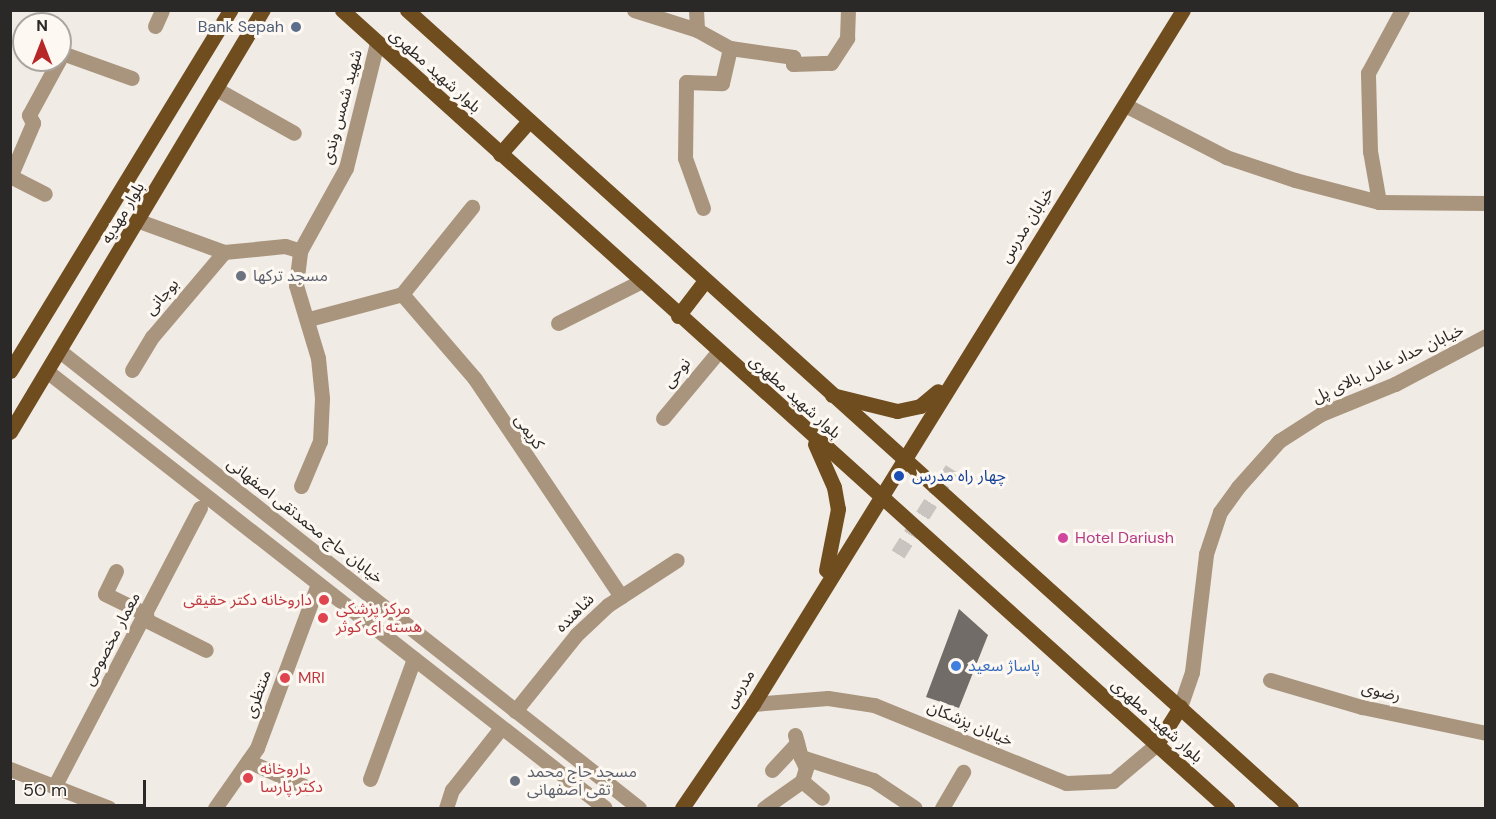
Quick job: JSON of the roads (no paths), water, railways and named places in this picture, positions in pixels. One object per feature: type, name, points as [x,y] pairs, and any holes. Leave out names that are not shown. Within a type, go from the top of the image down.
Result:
[{"type":"main road","name":"بلوار مهدیه","points":[[10,371],[230,10]]},
{"type":"main road","name":"بلوار مهدیه","points":[[10,432],[61,352],[218,90],[263,10]]},
{"type":"main road","name":"بلوار شهید مطهری","points":[[342,10],[640,282],[1227,808]]},
{"type":"main road","name":"بلوار شهید مطهری","points":[[407,10],[824,393],[901,458],[1291,808]]},
{"type":"main road","name":"خیابان مدرس","points":[[878,495],[1125,105],[1180,11]]},
{"type":"main road","points":[[500,154],[529,121]]},
{"type":"main road","points":[[678,315],[704,282]]},
{"type":"main road","points":[[824,393],[897,411],[920,406],[947,384]]},
{"type":"main road","points":[[807,432],[823,456],[838,509],[822,585]]},
{"type":"main road","name":"مدرس","points":[[682,808],[753,704],[822,585],[878,495]]},
{"type":"main road","points":[[1157,744],[1180,707]]},
{"type":"street","points":[[155,26],[162,10]]},
{"type":"street","points":[[634,10],[697,30],[730,48],[793,57],[793,64],[831,63],[848,38],[848,10]]},
{"type":"street","points":[[696,10],[697,30]]},
{"type":"street","points":[[1379,202],[1370,151],[1368,73],[1402,10]]},
{"type":"street","name":"شهید شمس وندی","points":[[301,486],[320,430],[318,358],[309,319],[296,285],[300,251],[346,168],[377,43]]},
{"type":"street","points":[[703,208],[685,158],[686,82],[722,83],[730,48]]},
{"type":"street","points":[[72,60],[132,78]]},
{"type":"street","points":[[45,194],[11,176],[33,123],[30,115],[52,72]]},
{"type":"street","points":[[218,90],[294,133]]},
{"type":"street","points":[[1125,105],[1226,157],[1379,202],[1485,203]]},
{"type":"street","points":[[309,319],[402,294],[472,207]]},
{"type":"street","points":[[139,221],[224,252],[285,246],[300,251]]},
{"type":"street","name":"بوجانی","points":[[132,370],[152,337],[224,252]]},
{"type":"street","points":[[558,323],[640,282]]},
{"type":"street","name":"کریمی","points":[[402,294],[475,380],[621,596]]},
{"type":"street","name":"خیابان حداد عادل بالای پل","points":[[1180,707],[1192,672],[1206,554],[1220,512],[1238,487],[1279,441],[1321,414],[1395,384],[1485,336]]},
{"type":"street","name":"خیابان حاج محمدتقی اصفهانی","points":[[61,352],[639,808]]},
{"type":"street","name":"نوحی","points":[[663,418],[718,352]]},
{"type":"street","points":[[66,385],[66,371],[78,366]]},
{"type":"street","points":[[48,372],[605,808]]},
{"type":"street","name":"معمار مخصوص","points":[[54,787],[200,508]]},
{"type":"street","name":"شاهنده","points":[[515,711],[576,635],[621,596],[677,560]]},
{"type":"street","points":[[116,571],[105,594],[206,650]]},
{"type":"street","name":"منتظری","points":[[215,808],[248,761],[318,584]]},
{"type":"street","points":[[370,779],[414,659]]},
{"type":"street","name":"رضوی","points":[[1269,680],[1362,707],[1485,733]]},
{"type":"street","name":"خیابان پزشکان","points":[[753,704],[828,698],[874,705],[1066,783],[1113,781],[1157,744]]},
{"type":"street","points":[[446,808],[452,790],[501,728]]},
{"type":"street","points":[[772,770],[798,745]]},
{"type":"street","points":[[764,808],[802,782],[806,768],[798,745]]},
{"type":"street","points":[[798,745],[873,780],[915,808]]},
{"type":"street","points":[[248,761],[306,786]]},
{"type":"street","points":[[10,769],[109,808]]},
{"type":"street","points":[[942,808],[963,772]]},
{"type":"street","points":[[802,782],[822,798]]},
{"type":"tunnel","points":[[898,554],[952,469]]},
{"type":"place","name":"Bank Sepah","points":[[296,27]]},
{"type":"place","name":"مسجد ترکها","points":[[241,276]]},
{"type":"place","name":"چهار راه مدرس","points":[[899,476]]},
{"type":"place","name":"Hotel Dariush","points":[[1063,538]]},
{"type":"place","name":"داروخانه دکتر حقیقی","points":[[324,600]]},
{"type":"place","name":"مرکز پزشکی هسته ای کوثر","points":[[323,618]]},
{"type":"place","name":"پاساژ سعید","points":[[956,666]]},
{"type":"place","name":"MRI","points":[[285,678]]},
{"type":"place","name":"داروخانه دکتر پارسا","points":[[248,778]]},
{"type":"place","name":"مسجد حاج محمد تقی اصفهانی","points":[[515,781]]}]
